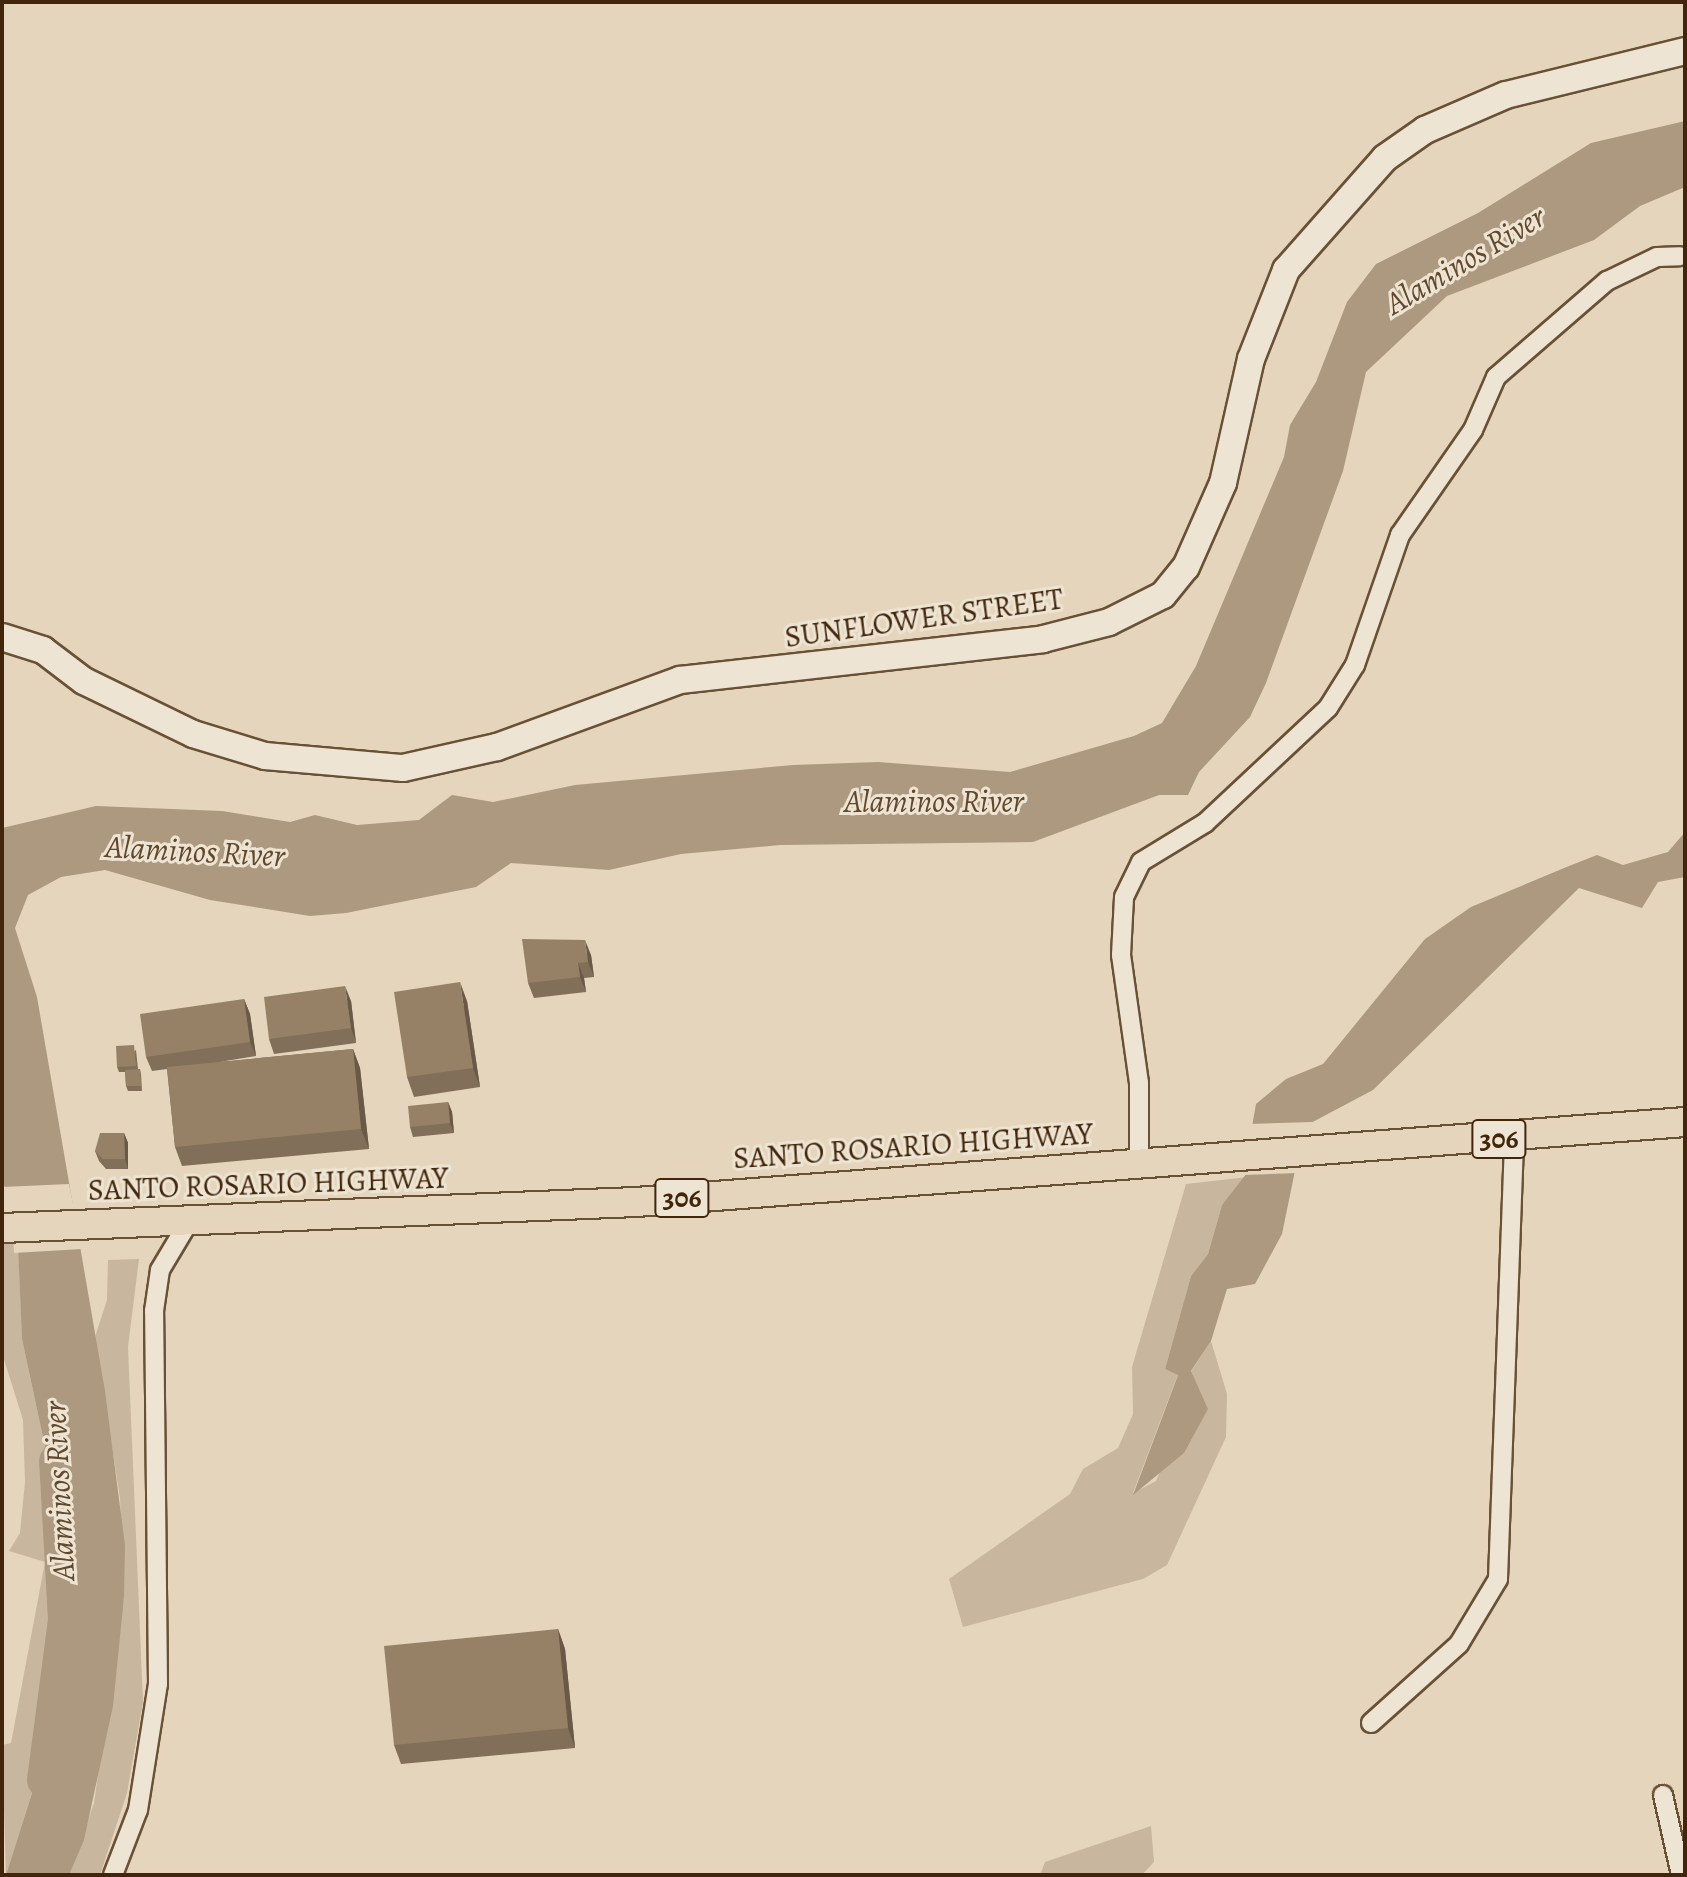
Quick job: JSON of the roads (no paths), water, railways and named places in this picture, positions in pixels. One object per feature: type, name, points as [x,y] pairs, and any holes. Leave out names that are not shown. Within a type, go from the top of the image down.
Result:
[{"type":"main road","name":"SANTO ROSARIO HIGHWAY","points":[[2,1228],[188,1223],[636,1202],[1514,1138],[1685,1122]]},
{"type":"street","name":"SUNFLOWER STREET","points":[[2,637],[43,650],[84,681],[193,734],[265,756],[403,768],[497,747],[680,680],[1043,639],[1109,622],[1163,595],[1186,567],[1223,483],[1251,359],[1286,270],[1385,158],[1425,130],[1506,95],[1685,51]]},
{"type":"street","points":[[1139,1163],[1139,1083],[1121,955],[1124,897],[1141,862],[1205,823],[1328,708],[1355,665],[1400,535],[1473,430],[1496,377],[1607,281],[1657,257],[1680,256]]},
{"type":"street","points":[[1371,1723],[1459,1644],[1498,1579],[1514,1138]]},
{"type":"street","points":[[113,1875],[138,1810],[158,1684],[154,1311],[160,1270],[188,1223]]},
{"type":"street","points":[[1663,1795],[1681,1875]]},
{"type":"water","points":[[1685,121],[1685,187],[1640,206],[1594,240],[1447,296],[1366,372],[1343,471],[1266,683],[1250,717],[1199,772],[1188,795],[1159,795],[1033,842],[780,845],[681,854],[609,870],[511,863],[476,887],[346,913],[310,916],[210,900],[105,870],[61,877],[28,895],[15,928],[37,997],[105,1391],[125,1545],[124,1597],[113,1706],[84,1840],[69,1875],[6,1875],[60,1705],[72,1573],[22,1339],[16,1202],[2,1183],[2,828],[96,806],[222,811],[290,822],[315,815],[357,825],[419,820],[452,795],[493,802],[575,785],[793,765],[878,762],[1010,772],[1134,736],[1162,723],[1196,666],[1284,457],[1290,425],[1316,382],[1347,302],[1376,264],[1478,213],[1591,143]]},
{"type":"water","points":[[1685,832],[1685,877],[1658,882],[1642,908],[1579,888],[1373,1090],[1290,1134],[1250,1138],[1256,1104],[1286,1079],[1323,1064],[1425,939],[1471,907],[1569,866],[1597,855],[1623,865],[1668,852]]},
{"type":"water","points":[[1297,1161],[1282,1234],[1255,1284],[1227,1289],[1211,1341],[1191,1371],[1208,1409],[1184,1453],[1133,1495],[1178,1375],[1165,1369],[1191,1276],[1208,1254],[1222,1205],[1254,1164]]},
{"type":"waterway","name":"Alaminos River","points":[[45,1780],[66,1620],[57,1461]]}]
